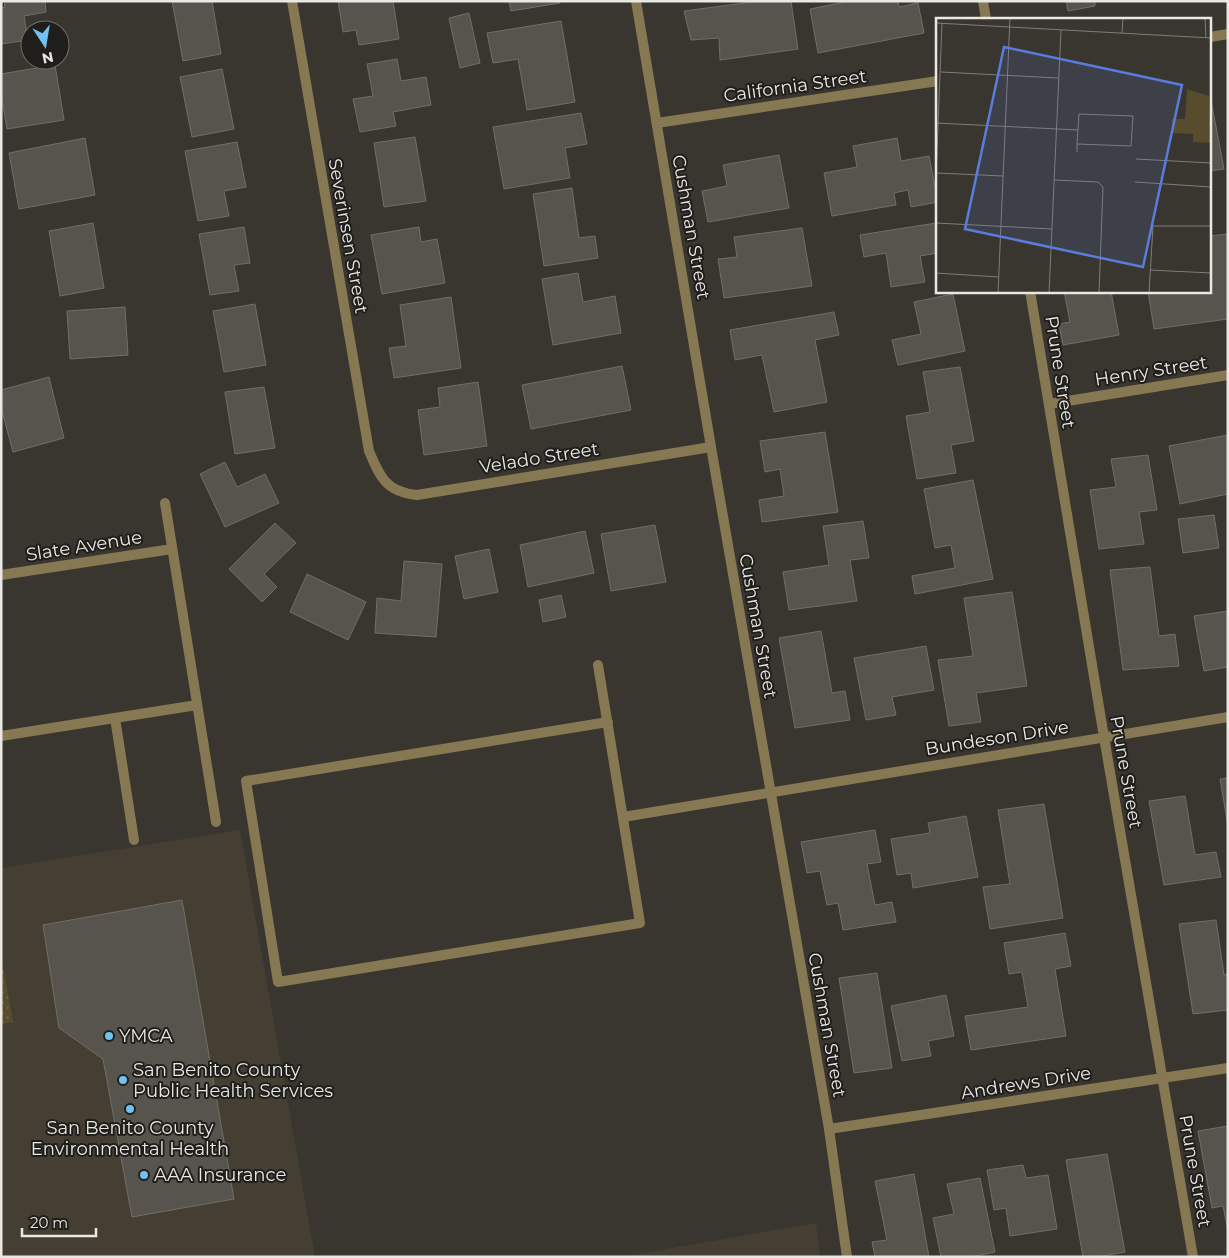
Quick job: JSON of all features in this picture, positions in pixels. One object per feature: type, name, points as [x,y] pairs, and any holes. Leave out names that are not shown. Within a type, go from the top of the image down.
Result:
[{"type":"street","name":"Severinsen Street","points":[[292,1],[369,451],[379,474]]},
{"type":"street","name":"Cushman Street","points":[[636,1],[829,1129],[847,1257]]},
{"type":"street","points":[[983,1],[986,18]]},
{"type":"street","points":[[1212,37],[1228,34]]},
{"type":"street","name":"California Street","points":[[657,123],[936,81]]},
{"type":"street","name":"Prune Street","points":[[1030,292],[1193,1257]]},
{"type":"street","name":"Henry Street","points":[[1049,404],[1228,375]]},
{"type":"street","name":"Velado Street","points":[[379,474],[388,485],[407,494],[416,495],[711,447]]},
{"type":"street","points":[[165,504],[216,822]]},
{"type":"street","name":"Slate Avenue","points":[[1,575],[172,549]]},
{"type":"street","points":[[598,665],[608,722],[640,923],[278,982],[246,781],[608,722]]},
{"type":"street","points":[[1,736],[197,705]]},
{"type":"street","name":"Bundeson Drive","points":[[623,816],[1228,717]]},
{"type":"street","points":[[115,718],[134,840]]},
{"type":"street","name":"Andrews Drive","points":[[829,1129],[1228,1068]]},
{"type":"shaded area","points":[[240,830],[315,1257],[1,1257],[1,868]]},
{"type":"shaded area","points":[[1,956],[13,1022],[1,1024]]},
{"type":"shaded area","points":[[816,1223],[820,1257],[621,1257]]},
{"type":"building","points":[[4,1],[45,1],[46,12],[24,16],[25,20],[20,20],[20,41],[1,44],[1,8],[5,7]]},
{"type":"building","points":[[172,1],[212,1],[221,54],[183,61]]},
{"type":"building","points":[[338,1],[393,1],[399,39],[359,45],[356,30],[343,32]]},
{"type":"building","points":[[509,1],[559,1],[560,3],[511,11]]},
{"type":"building","points":[[760,1],[791,1],[798,49],[720,60],[719,38],[691,40],[684,11]]},
{"type":"building","points":[[850,1],[898,1],[899,7],[918,3],[924,33],[818,53],[810,9]]},
{"type":"building","points":[[1066,1],[1095,1],[1095,6],[1068,11]]},
{"type":"building","points":[[469,13],[480,63],[460,68],[449,18]]},
{"type":"building","points":[[561,21],[575,102],[527,110],[518,59],[493,63],[487,33]]},
{"type":"building","points":[[397,59],[401,81],[426,77],[431,105],[393,112],[396,126],[360,132],[353,99],[373,96],[367,64]]},
{"type":"building","points":[[222,69],[234,129],[192,137],[180,77]]},
{"type":"building","points":[[25,70],[56,70],[64,120],[7,129],[1,93],[1,74]]},
{"type":"building","points":[[1212,106],[1224,169],[1212,171]]},
{"type":"building","points":[[581,113],[587,144],[565,148],[570,178],[504,189],[493,127]]},
{"type":"building","points":[[415,137],[426,201],[384,207],[374,143]]},
{"type":"building","points":[[85,138],[95,195],[19,209],[9,153]]},
{"type":"building","points":[[897,138],[901,161],[929,156],[936,192],[936,202],[911,207],[908,190],[894,193],[896,205],[832,216],[824,173],[857,167],[853,146]]},
{"type":"building","points":[[237,142],[246,187],[224,191],[229,216],[198,221],[185,151]]},
{"type":"building","points":[[779,155],[789,208],[708,222],[702,191],[727,186],[723,165]]},
{"type":"building","points":[[572,188],[579,238],[595,236],[598,258],[544,266],[533,194]]},
{"type":"building","points":[[93,223],[104,288],[60,296],[49,231]]},
{"type":"building","points":[[936,223],[936,253],[920,256],[925,282],[891,287],[886,253],[864,257],[860,235]]},
{"type":"building","points":[[244,227],[250,263],[234,265],[239,291],[210,295],[199,234]]},
{"type":"building","points":[[419,227],[421,242],[437,239],[445,283],[382,294],[371,235]]},
{"type":"building","points":[[802,228],[812,286],[724,298],[718,259],[737,257],[734,237]]},
{"type":"building","points":[[1228,234],[1228,319],[1154,329],[1148,292],[1212,292],[1212,236]]},
{"type":"building","points":[[578,273],[583,302],[615,296],[621,333],[553,345],[542,279]]},
{"type":"building","points":[[1064,292],[1111,292],[1119,335],[1063,345],[1059,324],[1070,322]]},
{"type":"building","points":[[953,294],[965,351],[898,365],[892,340],[921,334],[914,302]]},
{"type":"building","points":[[451,297],[461,368],[394,378],[389,348],[406,346],[400,305]]},
{"type":"building","points":[[255,304],[266,365],[224,372],[213,311]]},
{"type":"building","points":[[125,307],[128,355],[70,359],[67,311]]},
{"type":"building","points":[[834,312],[839,335],[815,340],[827,402],[774,412],[762,355],[735,360],[730,330]]},
{"type":"building","points":[[622,366],[631,410],[531,429],[522,385]]},
{"type":"building","points":[[960,367],[974,441],[951,445],[956,473],[917,479],[906,416],[930,412],[923,372]]},
{"type":"building","points":[[49,377],[64,438],[13,452],[1,407],[1,390]]},
{"type":"building","points":[[478,382],[487,446],[424,455],[418,410],[440,407],[438,388]]},
{"type":"building","points":[[264,387],[275,448],[235,454],[225,392]]},
{"type":"building","points":[[825,432],[838,512],[762,522],[759,500],[784,496],[780,469],[765,472],[760,441]]},
{"type":"building","points":[[1228,435],[1228,494],[1180,504],[1169,446]]},
{"type":"building","points":[[1148,455],[1157,510],[1139,512],[1144,544],[1099,549],[1090,490],[1116,487],[1111,459]]},
{"type":"building","points":[[225,462],[237,487],[265,474],[279,503],[225,527],[200,474]]},
{"type":"building","points":[[973,480],[993,579],[915,594],[912,576],[955,568],[951,545],[935,548],[924,489]]},
{"type":"building","points":[[1214,515],[1219,548],[1183,553],[1178,519]]},
{"type":"building","points":[[863,521],[869,558],[850,560],[857,601],[789,610],[783,572],[829,565],[823,526]]},
{"type":"building","points":[[275,523],[296,543],[264,574],[277,587],[262,602],[229,569]]},
{"type":"building","points":[[655,525],[666,582],[611,591],[601,534]]},
{"type":"building","points":[[585,531],[594,573],[528,587],[520,545]]},
{"type":"building","points":[[489,549],[498,592],[464,599],[455,556]]},
{"type":"building","points":[[404,561],[442,564],[436,637],[375,633],[377,598],[401,601]]},
{"type":"building","points":[[1150,567],[1159,636],[1175,634],[1179,666],[1123,670],[1110,570]]},
{"type":"building","points":[[307,574],[366,602],[348,640],[290,612]]},
{"type":"building","points":[[1012,592],[1027,686],[976,693],[981,722],[949,726],[938,660],[973,656],[964,598]]},
{"type":"building","points":[[561,595],[566,617],[543,622],[539,600]]},
{"type":"building","points":[[1228,611],[1228,667],[1204,671],[1194,616]]},
{"type":"building","points":[[821,631],[832,693],[845,691],[850,720],[795,728],[779,638]]},
{"type":"building","points":[[926,646],[934,690],[892,697],[896,715],[866,720],[854,658]]},
{"type":"building","points":[[1228,778],[1228,826],[1220,779]]},
{"type":"building","points":[[1185,796],[1195,855],[1216,852],[1221,877],[1164,885],[1149,801]]},
{"type":"building","points":[[1044,804],[1063,918],[990,929],[983,887],[1010,884],[998,810]]},
{"type":"building","points":[[966,816],[978,877],[913,888],[911,873],[897,875],[891,839],[930,833],[928,823]]},
{"type":"building","points":[[875,830],[881,862],[867,864],[875,905],[892,902],[896,922],[843,930],[838,903],[827,905],[820,871],[807,873],[801,842]]},
{"type":"building","points":[[182,900],[234,1199],[132,1217],[103,1059],[59,1028],[43,925]]},
{"type":"building","points":[[1216,920],[1224,975],[1228,974],[1228,1010],[1193,1014],[1179,924]]},
{"type":"building","points":[[1065,933],[1071,966],[1055,969],[1066,1036],[971,1050],[965,1016],[1028,1007],[1022,972],[1009,974],[1004,943]]},
{"type":"building","points":[[877,973],[892,1068],[854,1073],[839,978]]},
{"type":"building","points":[[946,995],[954,1036],[928,1041],[931,1056],[902,1061],[891,1006]]},
{"type":"building","points":[[1228,1126],[1228,1231],[1223,1206],[1212,1208],[1198,1131]]},
{"type":"building","points":[[1107,1154],[1125,1252],[1097,1257],[1083,1257],[1066,1160]]},
{"type":"building","points":[[1023,1165],[1026,1178],[1048,1175],[1057,1229],[1010,1236],[1006,1208],[994,1210],[987,1170]]},
{"type":"building","points":[[914,1174],[929,1257],[875,1257],[872,1242],[887,1240],[875,1181]]},
{"type":"building","points":[[980,1178],[995,1252],[971,1257],[941,1257],[933,1218],[954,1214],[947,1184]]},
{"type":"place","name":"YMCA","points":[[109,1036]]},
{"type":"place","name":"San Benito County Public Health Services","points":[[123,1080]]},
{"type":"place","name":"San Benito County Environmental Health","points":[[130,1109]]},
{"type":"place","name":"AAA Insurance","points":[[144,1175]]}]
